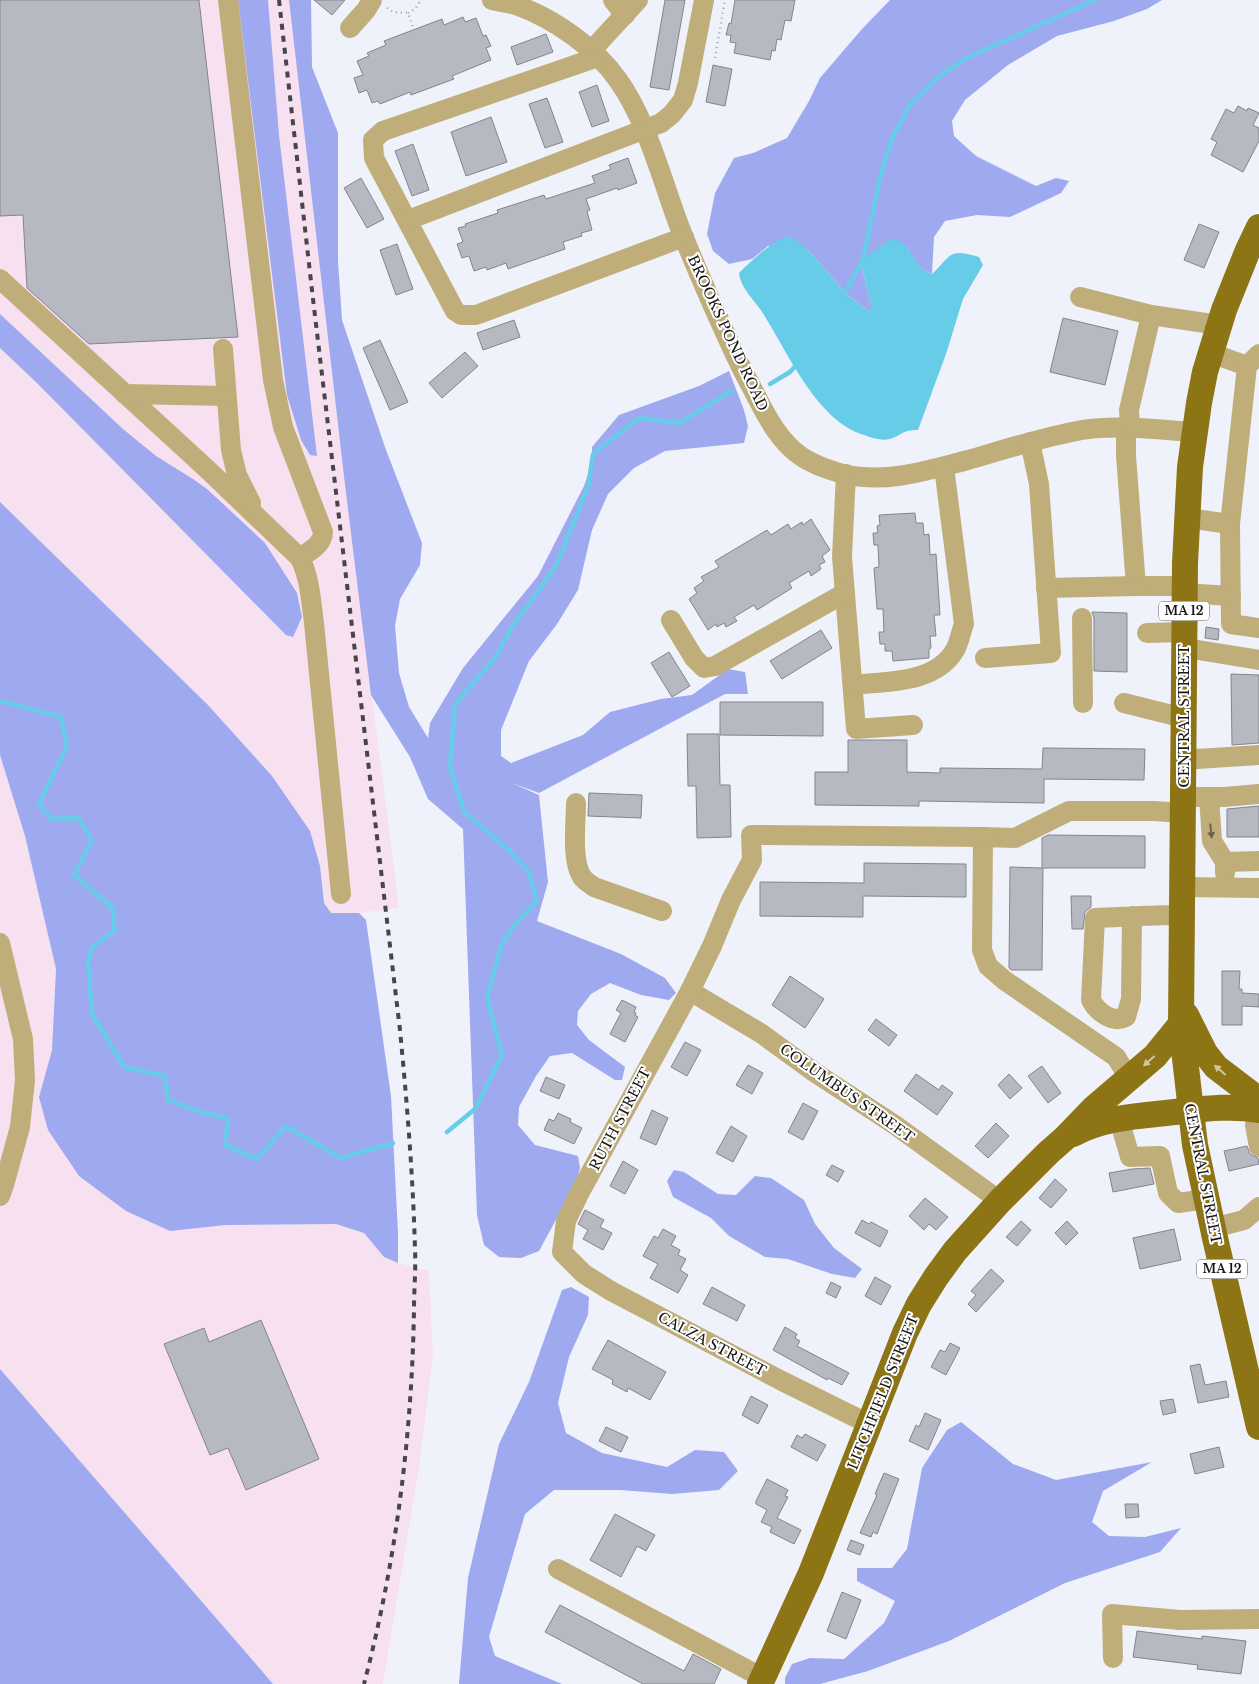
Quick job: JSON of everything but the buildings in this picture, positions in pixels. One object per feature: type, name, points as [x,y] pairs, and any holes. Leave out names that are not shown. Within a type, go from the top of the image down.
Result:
[{"type":"main road","name":"CENTRAL STREET","points":[[1258,1409],[1206,1199],[1195,1144],[1181,1016],[1181,915],[1185,590],[1190,467],[1199,403],[1219,325],[1244,259],[1259,227]]},
{"type":"main road","name":"CENTRAL STREET","points":[[1181,1016],[1210,1060],[1259,1106]]},
{"type":"main road","name":"LITCHFIELD STREET","points":[[762,1681],[810,1572],[905,1333],[919,1304],[936,1277],[955,1251],[1000,1201],[1093,1109],[1155,1056],[1181,1016]]},
{"type":"main road","name":"LITCHFIELD STREET","points":[[1065,1138],[1089,1126],[1119,1119],[1223,1106],[1259,1106]]},
{"type":"street","points":[[228,0],[275,388],[283,427],[323,532],[323,539],[320,543],[300,558]]},
{"type":"street","name":"BROOKS POND ROAD","points":[[492,0],[516,5],[548,19],[577,39],[618,79],[635,108],[684,237],[742,370],[768,419],[783,440],[802,457],[821,467],[846,474],[868,478],[894,478],[944,467],[1030,442],[1084,430],[1128,427],[1195,432]]},
{"type":"street","points":[[638,0],[619,7],[594,54],[383,131],[373,140],[374,158],[456,311],[461,315],[476,315],[684,237]]},
{"type":"street","points":[[408,220],[661,123],[672,114],[683,100],[704,0]]},
{"type":"street","points":[[350,28],[366,10],[379,4]]},
{"type":"street","points":[[0,279],[300,558],[308,581],[315,631],[341,894]]},
{"type":"street","points":[[1080,297],[1151,315],[1219,325]]},
{"type":"street","points":[[1136,586],[1126,456],[1129,410],[1151,315]]},
{"type":"street","points":[[223,349],[231,450],[237,475],[257,516]]},
{"type":"street","points":[[1211,353],[1253,360],[1230,524],[1231,624],[1259,628]]},
{"type":"street","points":[[125,394],[226,396]]},
{"type":"street","points":[[985,658],[1051,653],[1038,484],[1030,442]]},
{"type":"street","points":[[852,685],[918,678],[944,664],[956,649],[964,624],[944,467]]},
{"type":"street","points":[[846,474],[842,557],[856,729],[913,724]]},
{"type":"street","points":[[1187,518],[1230,524]]},
{"type":"street","points":[[1046,588],[1136,586],[1231,596]]},
{"type":"street","points":[[671,620],[694,658],[704,668],[715,666],[845,593]]},
{"type":"street","points":[[1082,618],[1083,703]]},
{"type":"street","points":[[1147,633],[1184,640],[1198,650],[1259,660]]},
{"type":"street","points":[[1124,703],[1184,718]]},
{"type":"street","points":[[1184,756],[1197,759],[1259,755]]},
{"type":"street","points":[[1129,1078],[1116,1057],[1004,980],[988,966],[982,950],[982,837],[1015,838],[1069,811],[1154,811],[1209,798],[1259,794]]},
{"type":"street","points":[[1209,798],[1212,841],[1225,862],[1226,888]]},
{"type":"street","points":[[576,803],[576,860],[584,880],[594,887],[662,911]]},
{"type":"street","name":"RUTH STREET","points":[[562,1252],[566,1221],[580,1192],[690,991],[712,946],[731,900],[752,860],[751,835],[982,837]]},
{"type":"street","points":[[1225,862],[1259,861]]},
{"type":"street","points":[[1182,887],[1259,888]]},
{"type":"street","points":[[1132,916],[1130,998],[1126,1017],[1121,1020],[1111,1018],[1100,1012],[1091,1000],[1095,918],[1132,916],[1181,915]]},
{"type":"street","points":[[0,943],[23,1039],[25,1080],[20,1127],[0,1196]]},
{"type":"street","name":"COLUMBUS STREET","points":[[690,991],[762,1034],[1000,1201]]},
{"type":"street","points":[[1259,1106],[1255,1125],[1259,1147]]},
{"type":"street","points":[[1119,1119],[1130,1157],[1160,1156],[1168,1193],[1178,1203],[1206,1199]]},
{"type":"street","points":[[1213,1228],[1244,1220],[1259,1207]]},
{"type":"street","name":"CALZA STREET","points":[[562,1252],[584,1274],[611,1291],[782,1381],[869,1424]]},
{"type":"street","points":[[558,1569],[762,1681]]},
{"type":"street","points":[[1113,1658],[1112,1614],[1180,1620],[1259,1619]]},
{"type":"path","points":[[379,4],[393,12],[408,13],[415,10],[421,0]]},
{"type":"path","points":[[715,58],[725,0]]},
{"type":"path","points":[[408,13],[415,33]]},
{"type":"shaded area","points":[[0,0],[289,0],[345,485],[399,908],[359,913],[331,913],[324,903],[320,866],[207,704],[0,502]]},
{"type":"shaded area","points":[[238,0],[268,0],[279,135],[317,456],[310,455],[301,440],[287,395]]},
{"type":"shaded area","points":[[289,0],[311,0],[312,67],[338,133],[338,262],[342,320],[386,450],[422,543],[420,565],[400,599],[395,626],[399,673],[409,707],[428,738],[430,723],[463,668],[538,576],[584,486],[592,462],[592,447],[619,415],[699,386],[729,371],[748,426],[744,443],[665,451],[634,468],[608,494],[592,530],[578,590],[557,624],[529,661],[501,730],[501,756],[511,763],[583,735],[610,712],[661,699],[692,695],[728,669],[745,672],[748,694],[725,694],[539,793],[512,783],[539,795],[548,882],[537,921],[621,954],[665,978],[676,993],[669,1000],[641,995],[610,983],[591,994],[578,1011],[577,1025],[589,1040],[625,1067],[622,1080],[615,1080],[572,1053],[550,1056],[536,1076],[519,1107],[518,1125],[535,1145],[578,1156],[580,1168],[576,1183],[539,1251],[521,1258],[499,1257],[484,1245],[477,1215],[463,829],[428,799],[410,757],[371,695]]},
{"type":"shaded area","points":[[890,0],[1162,0],[1147,9],[1114,21],[1057,36],[1008,65],[965,100],[952,121],[954,136],[976,156],[1036,186],[1056,178],[1069,181],[1061,193],[1010,217],[977,215],[945,221],[934,237],[932,274],[920,266],[907,247],[860,261],[871,304],[869,312],[847,295],[807,249],[768,246],[752,259],[729,264],[713,251],[707,234],[715,193],[734,158],[753,153],[787,138],[820,78]]},
{"type":"shaded area","points":[[784,237],[792,237],[807,249],[847,295],[869,312],[871,304],[860,261],[891,239],[899,241],[904,245],[919,266],[932,274],[948,257],[956,253],[979,257],[983,265],[963,299],[946,354],[918,430],[905,432],[887,440],[864,435],[847,427],[832,416],[805,384],[761,310],[743,285],[739,273],[760,253]]},
{"type":"shaded area","points":[[0,314],[123,429],[156,456],[207,489],[265,543],[297,593],[302,617],[293,637],[286,635],[37,383],[0,348]]},
{"type":"shaded area","points":[[0,502],[207,704],[272,776],[310,831],[320,866],[324,903],[331,913],[359,913],[366,920],[391,1096],[398,1263],[384,1257],[364,1233],[336,1224],[226,1225],[170,1231],[126,1211],[79,1176],[48,1130],[39,1097],[52,1050],[56,969],[25,836],[0,755]]},
{"type":"shaded area","points":[[0,755],[25,836],[56,969],[52,1050],[39,1097],[170,1231],[226,1225],[336,1224],[364,1233],[384,1257],[398,1263],[429,1271],[433,1355],[419,1467],[383,1684],[273,1684],[0,1369]]},
{"type":"shaded area","points":[[674,1170],[684,1172],[718,1194],[736,1195],[755,1176],[771,1178],[804,1200],[815,1224],[834,1248],[862,1269],[855,1278],[832,1274],[788,1259],[765,1257],[729,1236],[711,1218],[673,1197],[667,1181]]},
{"type":"shaded area","points":[[571,1287],[589,1297],[588,1315],[569,1357],[558,1403],[566,1433],[602,1453],[667,1467],[695,1450],[724,1452],[738,1471],[719,1490],[672,1494],[620,1490],[554,1490],[525,1514],[489,1637],[495,1656],[562,1684],[459,1684],[468,1578],[499,1444],[529,1382],[562,1290]]},
{"type":"shaded area","points":[[0,1369],[249,1656],[273,1684],[0,1684]]},
{"type":"shaded area","points":[[961,1422],[1013,1464],[1056,1480],[1152,1462],[1103,1491],[1092,1522],[1109,1536],[1145,1537],[1181,1528],[1160,1552],[1065,1583],[949,1641],[868,1671],[820,1684],[785,1684],[785,1678],[792,1664],[810,1658],[844,1659],[884,1623],[895,1601],[857,1581],[857,1568],[892,1568],[907,1549],[922,1468],[947,1430]]},
{"type":"waterway","points":[[842,298],[863,259],[881,173],[893,136],[912,102],[941,75],[967,58],[1095,0]]},
{"type":"waterway","points":[[770,384],[790,372],[797,364]]},
{"type":"waterway","points":[[447,1132],[475,1109],[502,1055],[487,997],[502,944],[516,923],[537,901],[529,872],[509,850],[464,812],[450,767],[455,704],[496,657],[510,630],[556,566],[588,487],[593,454],[639,418],[680,423],[731,391]]},
{"type":"waterway","points":[[0,701],[61,717],[67,746],[39,804],[52,819],[79,818],[92,841],[74,875],[112,907],[115,930],[92,948],[88,961],[92,1014],[124,1067],[165,1076],[168,1100],[228,1119],[225,1145],[257,1159],[286,1126],[341,1158],[393,1143]]},
{"type":"railway","points":[[279,0],[400,1030],[413,1194],[415,1256],[413,1356],[406,1451],[385,1592],[364,1684]]}]
